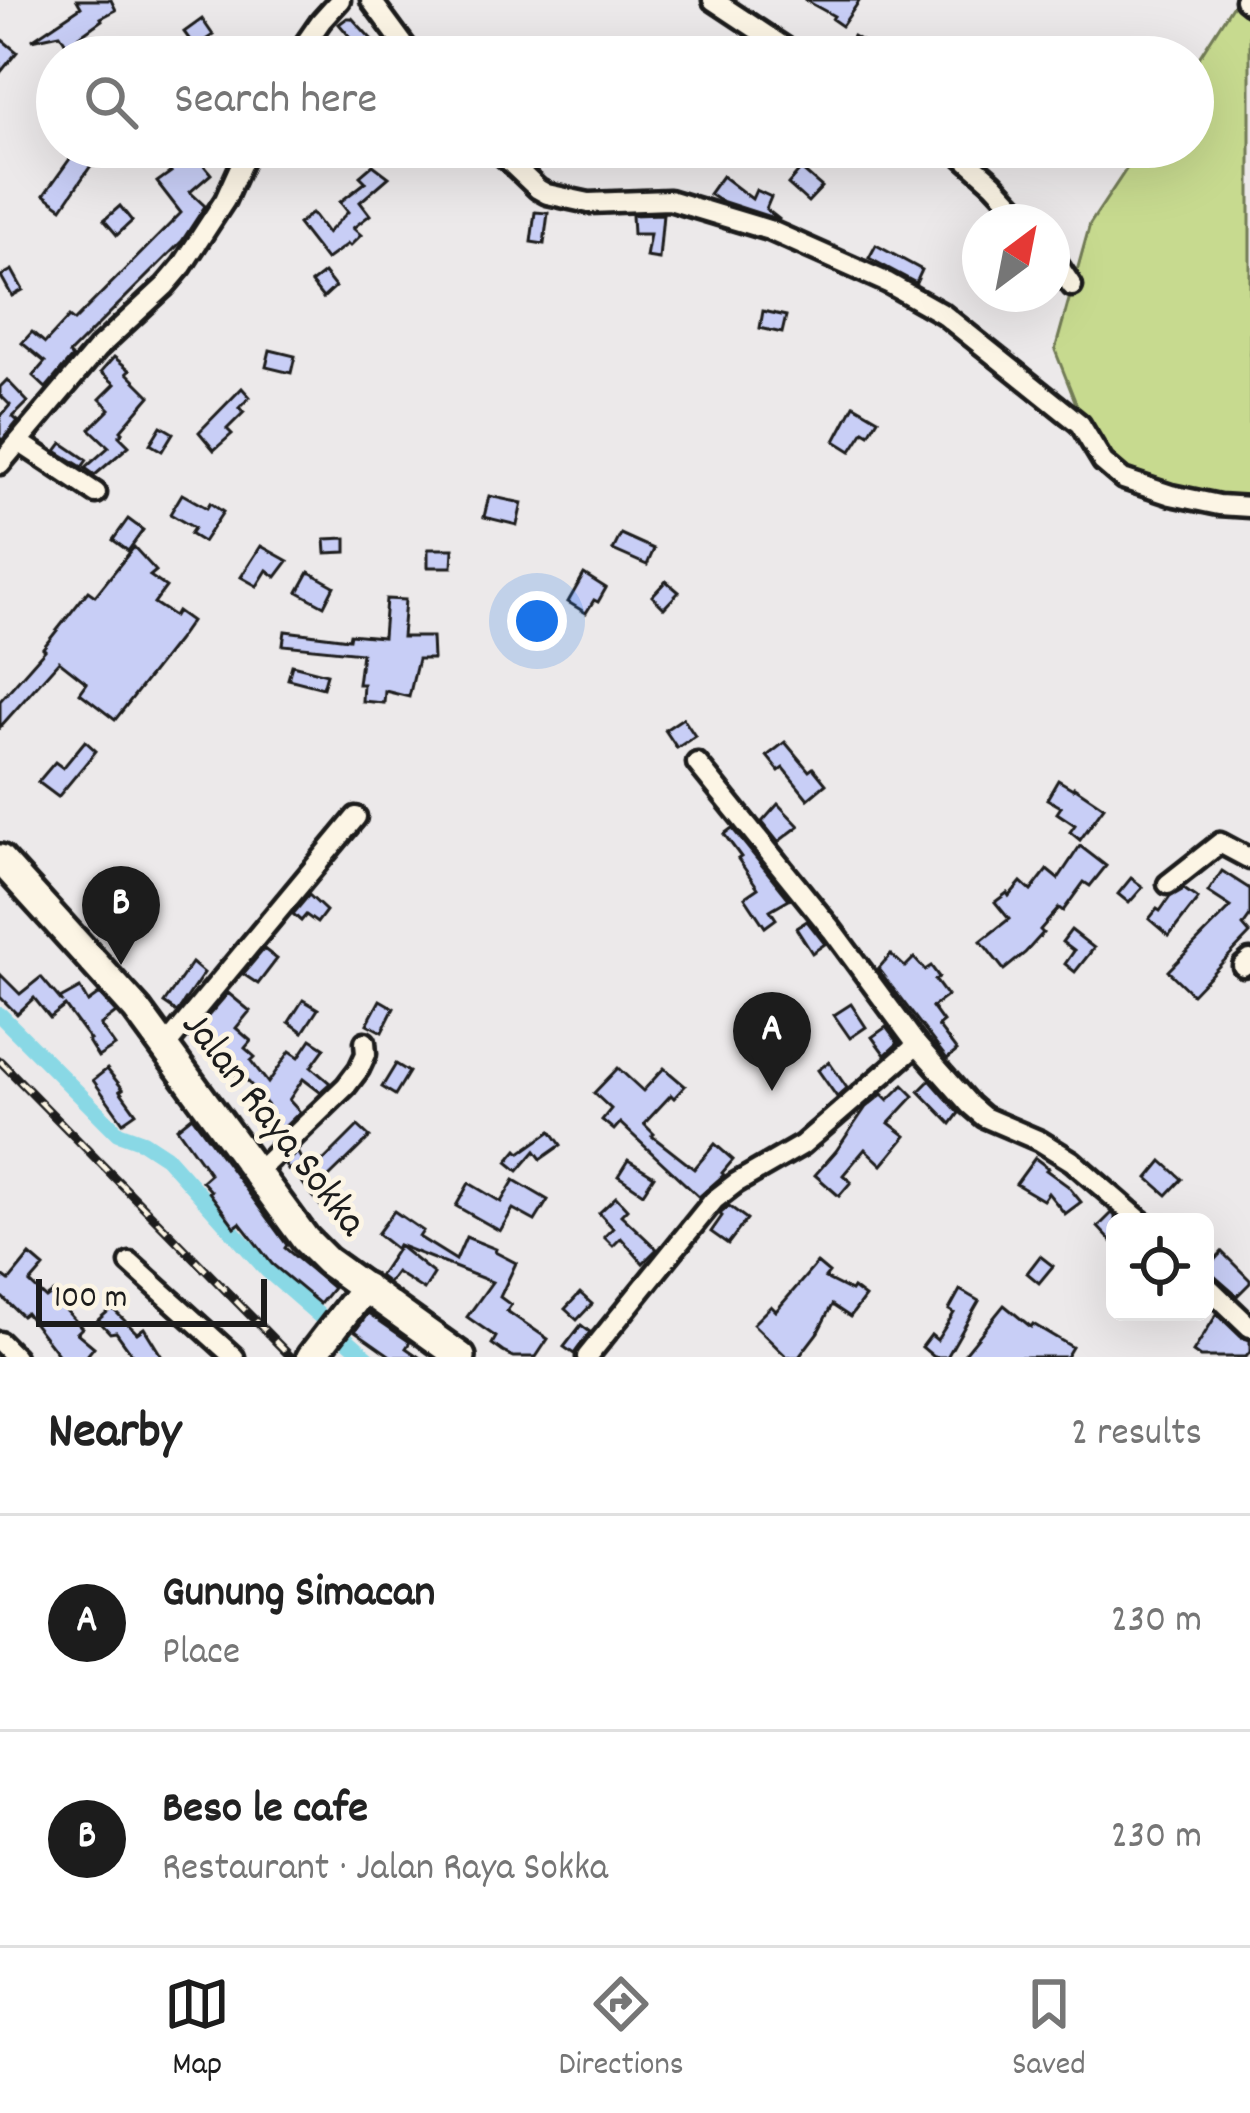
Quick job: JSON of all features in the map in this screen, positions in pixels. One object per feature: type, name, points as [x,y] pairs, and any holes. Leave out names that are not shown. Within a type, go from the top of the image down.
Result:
[{"type":"main road","name":"Jalan Raya Sokka","points":[[0,859],[166,1046],[305,1239],[327,1261],[461,1357]]},
{"type":"main road","points":[[316,1351],[364,1287]]},
{"type":"street","points":[[310,36],[340,0]]},
{"type":"street","points":[[371,0],[398,36]]},
{"type":"street","points":[[713,0],[767,36]]},
{"type":"street","points":[[0,464],[97,350],[182,266],[225,200],[239,168]]},
{"type":"street","points":[[516,168],[547,194],[589,203],[669,200],[769,230],[888,283],[943,314],[1080,424],[1103,461],[1124,479],[1172,495],[1250,507]]},
{"type":"street","points":[[976,168],[1012,204]]},
{"type":"street","points":[[19,442],[96,494]]},
{"type":"street","points":[[697,763],[832,930],[917,1045],[984,1117],[1072,1161],[1132,1213]]},
{"type":"street","points":[[166,1046],[356,818]]},
{"type":"street","points":[[1168,884],[1220,843],[1250,859]]},
{"type":"street","points":[[256,1172],[346,1086],[366,1054],[365,1042]]},
{"type":"street","points":[[587,1357],[714,1200],[802,1145],[917,1045]]},
{"type":"street","points":[[130,1263],[234,1357]]},
{"type":"street","points":[[1214,1293],[1250,1327]]},
{"type":"street","points":[[0,1342],[15,1357]]},
{"type":"green space","points":[[1236,0],[1250,0],[1250,513],[1172,506],[1099,462],[1055,350],[1066,312],[1070,312],[1090,224],[1127,168],[1214,168],[1214,36]]},
{"type":"building","points":[[77,0],[111,0],[116,10],[80,36],[38,36],[81,7]]},
{"type":"building","points":[[805,0],[860,0],[842,26]]},
{"type":"building","points":[[352,18],[369,36],[349,36],[339,24]]},
{"type":"building","points":[[202,19],[213,35],[187,36],[184,32]]},
{"type":"building","points":[[0,38],[17,52],[0,73]]},
{"type":"building","points":[[63,168],[89,168],[62,208],[44,195]]},
{"type":"building","points":[[167,168],[206,168],[211,174],[190,192],[205,206],[182,241],[69,354],[72,357],[46,388],[33,376],[45,362],[22,343],[32,332],[45,343],[69,317],[74,321],[181,213],[157,182],[171,172]]},
{"type":"building","points":[[377,168],[389,177],[360,202],[370,215],[353,228],[361,235],[326,260],[298,224],[312,213],[327,233],[348,212],[340,202],[366,182],[360,176]]},
{"type":"building","points":[[801,169],[822,187],[808,202],[788,184]]},
{"type":"building","points":[[722,176],[752,199],[756,190],[771,197],[766,209],[780,220],[709,194]]},
{"type":"building","points":[[120,206],[132,221],[117,235],[104,220]]},
{"type":"building","points":[[535,212],[548,213],[544,244],[531,242]]},
{"type":"building","points":[[663,214],[659,259],[646,257],[650,234],[633,234],[632,215]]},
{"type":"building","points":[[876,245],[922,270],[916,283],[869,258]]},
{"type":"building","points":[[12,270],[23,290],[12,296],[1,276]]},
{"type":"building","points":[[324,273],[335,287],[323,298],[311,283]]},
{"type":"building","points":[[763,311],[786,316],[782,333],[760,328]]},
{"type":"building","points":[[270,350],[295,356],[291,373],[266,367]]},
{"type":"building","points":[[114,357],[150,396],[121,430],[119,436],[129,446],[95,475],[85,468],[109,447],[90,429],[110,409],[100,399],[115,384],[101,372]]},
{"type":"building","points":[[7,380],[28,402],[13,417],[18,421],[0,443],[0,417],[10,405],[0,395],[0,387]]},
{"type":"building","points":[[242,388],[250,397],[239,408],[244,412],[227,429],[232,434],[214,450],[199,432]]},
{"type":"building","points":[[854,405],[878,419],[851,451],[835,441]]},
{"type":"building","points":[[161,426],[173,433],[162,451],[150,444]]},
{"type":"building","points":[[62,443],[87,460],[82,467],[56,451]]},
{"type":"building","points":[[182,494],[223,512],[203,542],[190,534],[194,528],[170,514]]},
{"type":"building","points":[[489,496],[522,503],[517,525],[484,517]]},
{"type":"building","points":[[128,519],[143,530],[128,551],[113,540]]},
{"type":"building","points":[[621,534],[654,549],[647,565],[613,550]]},
{"type":"building","points":[[346,538],[346,552],[326,553],[325,539]]},
{"type":"building","points":[[261,546],[288,561],[276,577],[267,570],[257,586],[241,577]]},
{"type":"building","points":[[134,547],[156,571],[150,576],[166,587],[154,603],[191,621],[177,641],[115,720],[80,693],[87,683],[59,661],[0,727],[0,701],[88,591],[95,596]]},
{"type":"building","points":[[428,549],[453,549],[452,567],[428,567]]},
{"type":"building","points":[[309,572],[334,586],[324,606],[298,592]]},
{"type":"building","points":[[584,574],[606,588],[586,613],[568,602]]},
{"type":"building","points":[[666,581],[679,592],[664,608],[652,596]]},
{"type":"building","points":[[386,599],[405,600],[402,637],[432,637],[433,659],[418,659],[409,697],[385,691],[384,703],[362,701],[363,684],[358,684],[362,653],[283,645],[285,631],[349,639],[350,634],[383,637]]},
{"type":"building","points":[[292,665],[327,674],[323,688],[288,679]]},
{"type":"building","points":[[683,718],[695,736],[677,748],[665,730]]},
{"type":"building","points":[[85,741],[96,751],[58,797],[38,782],[55,762],[63,768]]},
{"type":"building","points":[[785,742],[826,784],[808,799],[767,756]]},
{"type":"building","points":[[1058,780],[1104,807],[1080,840],[1070,832],[1075,825],[1057,813],[1061,807],[1047,799]]},
{"type":"building","points":[[778,804],[799,826],[778,842],[762,822]]},
{"type":"building","points":[[732,828],[789,899],[770,910],[776,919],[765,927],[745,897],[758,888],[724,834]]},
{"type":"building","points":[[1080,846],[1106,866],[1090,886],[1084,882],[1025,953],[1004,970],[981,941],[1009,919],[995,902],[1009,896],[1021,882],[1031,891],[1047,870],[1058,879]]},
{"type":"building","points":[[1222,871],[1250,889],[1250,916],[1243,926],[1250,934],[1192,994],[1168,971],[1231,907],[1208,892]]},
{"type":"building","points":[[1131,878],[1143,887],[1129,903],[1118,894]]},
{"type":"building","points":[[1184,889],[1198,899],[1169,936],[1149,919]]},
{"type":"building","points":[[309,895],[326,911],[317,923],[306,915],[301,921],[293,914]]},
{"type":"building","points":[[807,921],[825,944],[812,953],[796,928]]},
{"type":"building","points":[[1071,930],[1094,948],[1075,972],[1065,964],[1074,951],[1062,942]]},
{"type":"building","points":[[264,949],[277,959],[258,984],[243,974]]},
{"type":"building","points":[[891,954],[905,967],[914,958],[925,970],[931,966],[939,977],[935,980],[947,996],[932,1007],[943,1022],[938,1026],[957,1051],[947,1059],[878,969]]},
{"type":"building","points":[[192,963],[204,973],[177,1012],[164,1003]]},
{"type":"building","points":[[0,974],[20,994],[41,977],[63,1003],[60,999],[80,988],[88,1002],[99,994],[116,1013],[100,1025],[115,1046],[98,1057],[65,1006],[50,1018],[34,998],[17,1014],[0,997]]},
{"type":"building","points":[[228,993],[250,1011],[236,1028],[251,1041],[245,1048],[268,1083],[290,1051],[299,1057],[311,1039],[325,1048],[311,1067],[330,1083],[320,1092],[303,1079],[289,1100],[300,1112],[280,1131],[264,1111],[269,1107],[241,1073],[238,1077],[214,1056],[218,1051],[197,1029]]},
{"type":"building","points":[[303,1000],[318,1009],[303,1032],[289,1022]]},
{"type":"building","points":[[380,1000],[394,1008],[382,1032],[367,1024]]},
{"type":"building","points":[[851,1004],[866,1027],[850,1038],[834,1015]]},
{"type":"building","points":[[886,1027],[898,1043],[885,1055],[872,1037]]},
{"type":"building","points":[[829,1062],[847,1088],[837,1097],[818,1070]]},
{"type":"building","points":[[396,1064],[409,1072],[395,1095],[382,1087]]},
{"type":"building","points":[[618,1068],[643,1091],[664,1068],[685,1086],[644,1124],[652,1136],[694,1169],[715,1144],[733,1160],[699,1197],[620,1123],[614,1130],[602,1120],[611,1109],[594,1093]]},
{"type":"building","points":[[107,1069],[136,1113],[123,1122],[93,1080]]},
{"type":"building","points":[[930,1080],[959,1113],[951,1124],[919,1091]]},
{"type":"building","points":[[903,1085],[914,1096],[889,1123],[906,1136],[882,1165],[865,1149],[843,1175],[851,1182],[839,1196],[815,1175],[866,1107],[882,1094],[888,1100]]},
{"type":"building","points":[[192,1116],[285,1248],[333,1288],[320,1304],[272,1264],[240,1223],[235,1227],[209,1192],[202,1181],[210,1174],[177,1128]]},
{"type":"building","points":[[358,1126],[370,1137],[326,1180],[340,1204],[326,1213],[285,1164],[297,1152],[313,1171]]},
{"type":"building","points":[[551,1131],[561,1145],[541,1159],[535,1151],[518,1171],[507,1162],[517,1150],[520,1153]]},
{"type":"building","points":[[1035,1158],[1081,1202],[1065,1214],[1048,1193],[1043,1200],[1016,1184]]},
{"type":"building","points":[[628,1160],[654,1176],[643,1193],[618,1176]]},
{"type":"building","points":[[1162,1161],[1182,1179],[1167,1195],[1148,1178]]},
{"type":"building","points":[[514,1180],[548,1200],[535,1221],[513,1209],[500,1231],[456,1206],[469,1183],[501,1202]]},
{"type":"building","points":[[616,1197],[627,1209],[621,1215],[657,1249],[643,1263],[621,1238],[613,1246],[604,1237],[613,1228],[599,1213]]},
{"type":"building","points":[[729,1206],[747,1219],[728,1244],[711,1232]]},
{"type":"building","points":[[394,1211],[423,1231],[419,1237],[456,1260],[466,1237],[516,1263],[500,1297],[511,1305],[507,1311],[548,1339],[536,1357],[503,1352],[492,1344],[496,1337],[467,1317],[492,1282],[398,1245],[396,1249],[377,1234]]},
{"type":"building","points":[[399,1246],[434,1274],[424,1290],[396,1272],[388,1283],[379,1276]]},
{"type":"building","points":[[1222,1252],[1250,1283],[1237,1296],[1214,1276],[1214,1260]]},
{"type":"building","points":[[30,1255],[44,1267],[30,1283],[46,1298],[54,1292],[65,1305],[82,1328],[77,1333],[94,1347],[86,1357],[60,1357],[26,1313],[22,1316],[0,1295],[0,1274],[9,1281]]},
{"type":"building","points":[[1040,1256],[1053,1266],[1039,1283],[1027,1273]]},
{"type":"building","points":[[817,1263],[829,1273],[825,1278],[865,1297],[850,1317],[832,1305],[799,1357],[787,1357],[753,1324],[771,1306],[776,1311]]},
{"type":"building","points":[[960,1290],[979,1301],[947,1357],[934,1357],[922,1347],[931,1335],[937,1340],[954,1313],[949,1310]]},
{"type":"building","points":[[580,1293],[592,1304],[577,1320],[565,1309]]},
{"type":"building","points":[[1004,1305],[1031,1327],[1072,1347],[1066,1357],[962,1357]]},
{"type":"building","points":[[112,1308],[137,1333],[144,1328],[162,1357],[134,1357],[116,1332],[110,1333],[98,1320]]},
{"type":"building","points":[[368,1313],[410,1342],[406,1348],[419,1357],[392,1357],[355,1331]]},
{"type":"building","points":[[1217,1314],[1250,1340],[1246,1357],[1200,1357],[1193,1352]]},
{"type":"building","points":[[581,1325],[590,1332],[574,1354],[564,1347]]},
{"type":"waterway","points":[[0,1015],[118,1133],[166,1157],[267,1270],[367,1357]]},
{"type":"railway","points":[[0,1061],[291,1357]]},
{"type":"place","name":"Beso le cafe","points":[[121,965]]},
{"type":"place","name":"Gunung Simacan","points":[[772,1091]]}]
